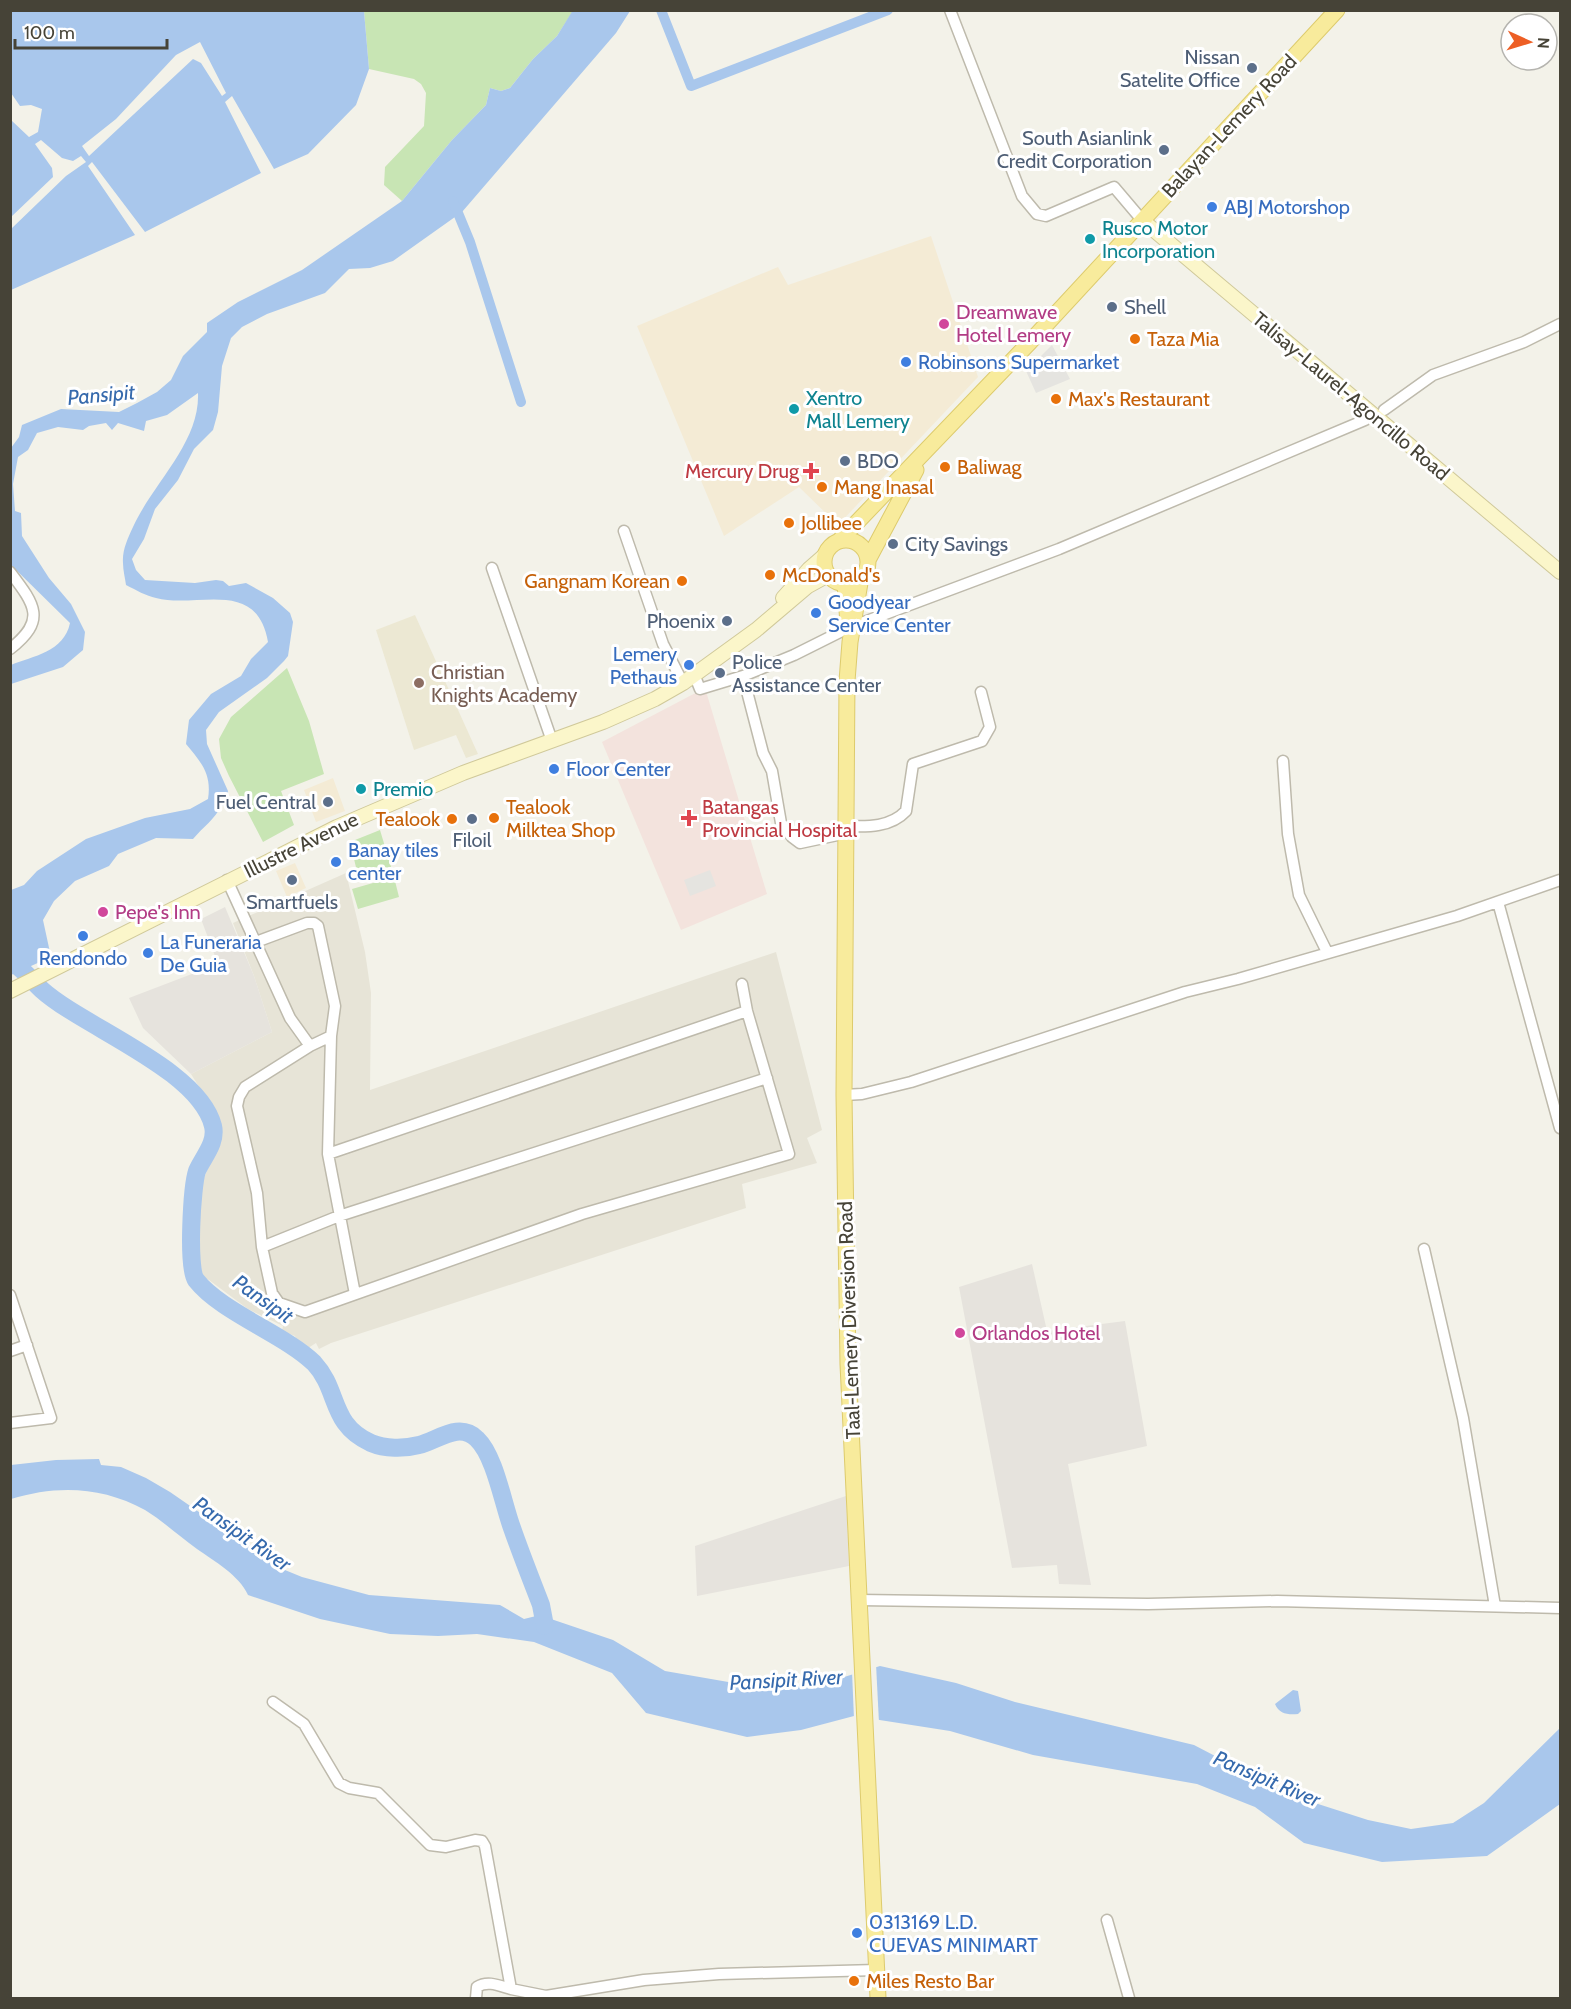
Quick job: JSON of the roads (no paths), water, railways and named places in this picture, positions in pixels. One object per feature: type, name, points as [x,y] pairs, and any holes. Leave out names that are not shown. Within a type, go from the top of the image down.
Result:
[{"type":"main road","name":"Balayan-Lemery Road","points":[[839,541],[926,453],[1337,10]]},
{"type":"main road","name":"Talisay-Laurel-Agoncillo Road","points":[[1142,220],[1560,572]]},
{"type":"main road","name":"Balayan-Lemery Road","points":[[868,560],[926,453]]},
{"type":"main road","points":[[849,540],[858,543],[865,550],[868,560],[861,577],[845,584],[828,575],[825,565],[825,555],[831,546],[839,541],[849,540]]},
{"type":"main road","name":"Illustre Avenue","points":[[756,630],[809,569],[825,555]]},
{"type":"main road","name":"Illustre Avenue","points":[[13,991],[227,880],[337,827],[463,773],[632,709],[689,678],[756,630],[808,586],[828,575]]},
{"type":"main road","name":"Taal-Lemery Diversion Road","points":[[861,577],[850,632],[846,704],[848,829],[844,1095],[848,1364],[878,1998]]},
{"type":"main road","name":"Taal-Lemery Diversion Road","points":[[845,584],[850,632]]},
{"type":"street","points":[[950,10],[1022,196],[1037,214],[1046,216],[1114,187],[1142,220]]},
{"type":"street","points":[[1383,410],[1433,375],[1524,342],[1560,324]]},
{"type":"street","points":[[624,531],[663,644],[689,678],[700,688],[743,676],[1059,549],[1365,420]]},
{"type":"street","points":[[492,568],[552,741]]},
{"type":"street","points":[[10,572],[32,604],[35,620],[28,635],[10,649]]},
{"type":"street","points":[[743,676],[763,753],[772,771],[781,823],[800,843],[848,829],[870,827],[901,816],[906,811],[912,764],[982,741],[990,727],[981,692]]},
{"type":"street","points":[[1283,761],[1288,834],[1299,895],[1327,952]]},
{"type":"street","points":[[227,880],[290,1018],[309,1046]]},
{"type":"street","points":[[844,1095],[862,1094],[911,1082],[1185,992],[1238,979],[1498,902],[1560,880]]},
{"type":"street","points":[[1498,902],[1560,1128]]},
{"type":"street","points":[[256,942],[307,923],[314,923],[318,926],[335,1006],[331,1035],[328,1154],[355,1294]]},
{"type":"street","points":[[331,1035],[309,1046],[245,1087],[237,1106],[257,1192],[262,1247],[272,1293],[279,1303],[292,1310],[305,1312],[582,1214],[789,1154],[747,1011],[742,984]]},
{"type":"street","points":[[328,1154],[747,1011]]},
{"type":"street","points":[[262,1247],[339,1216],[767,1078]]},
{"type":"street","points":[[1424,1249],[1463,1418],[1495,1606]]},
{"type":"street","points":[[10,1295],[51,1418],[10,1423]]},
{"type":"street","points":[[10,1351],[27,1345]]},
{"type":"street","points":[[859,1600],[1137,1604],[1266,1601],[1378,1606],[1560,1608]]},
{"type":"street","points":[[273,1702],[304,1724],[339,1783],[349,1788],[378,1792],[430,1845],[446,1847],[475,1840],[482,1841],[485,1846],[512,1989]]},
{"type":"street","points":[[1107,1920],[1129,1998]]},
{"type":"street","points":[[476,1998],[477,1987],[489,1983],[546,1996],[644,1980],[719,1974],[877,1970]]},
{"type":"water","points":[[11,10],[364,11],[369,69],[356,105],[308,154],[274,169],[232,96],[225,102],[261,173],[145,232],[92,162],[88,166],[135,235],[11,290],[11,229],[66,176],[86,162],[81,156],[73,161],[62,158],[41,140],[35,144],[52,168],[53,177],[11,217],[11,120],[29,137],[38,132],[42,109],[31,105],[20,106],[11,93]],"holes":[[[200,42],[226,93],[222,96],[201,63],[193,59],[89,156],[82,146],[116,119],[176,55]]]},
{"type":"water","points":[[573,10],[630,11],[616,33],[462,212],[393,261],[370,268],[349,269],[325,293],[267,314],[242,327],[231,338],[222,366],[218,412],[213,430],[194,449],[178,480],[155,509],[144,539],[132,559],[136,570],[145,580],[195,583],[216,580],[223,581],[229,586],[246,583],[273,598],[290,613],[293,622],[288,656],[267,678],[219,712],[206,730],[207,744],[228,791],[226,806],[221,806],[193,839],[156,838],[118,854],[109,866],[75,881],[54,901],[43,920],[51,957],[11,975],[11,890],[24,885],[37,871],[86,839],[145,818],[190,809],[208,799],[207,775],[186,744],[189,720],[211,694],[241,676],[251,659],[268,642],[262,622],[251,609],[238,602],[156,598],[126,585],[123,558],[127,540],[142,511],[184,446],[197,411],[198,393],[167,415],[146,421],[144,431],[118,423],[112,430],[106,423],[89,426],[83,430],[58,427],[37,433],[28,450],[18,457],[13,484],[15,511],[21,513],[22,536],[49,578],[71,604],[85,632],[83,650],[63,667],[11,684],[11,665],[54,647],[67,633],[70,623],[11,565],[11,448],[19,437],[22,425],[61,409],[119,412],[157,392],[171,380],[183,356],[207,332],[207,323],[238,302],[302,270],[402,201],[452,140],[486,105],[490,88],[501,91],[510,88],[533,59],[557,36]]},
{"type":"water","points":[[99,1459],[101,1465],[121,1467],[146,1478],[280,1568],[302,1577],[369,1595],[500,1605],[524,1619],[536,1616],[548,1608],[551,1619],[613,1640],[665,1671],[734,1683],[777,1687],[831,1681],[880,1666],[956,1683],[1015,1702],[1194,1745],[1290,1795],[1368,1820],[1411,1829],[1453,1823],[1484,1803],[1560,1728],[1560,1804],[1487,1856],[1382,1862],[1304,1843],[1255,1807],[1197,1784],[1033,1755],[950,1731],[854,1716],[801,1730],[747,1737],[646,1713],[612,1673],[534,1642],[477,1634],[438,1636],[390,1634],[320,1619],[248,1595],[232,1575],[158,1519],[129,1502],[112,1496],[96,1492],[62,1490],[28,1494],[11,1499],[11,1465],[56,1460]]},
{"type":"water","points":[[1293,1690],[1298,1691],[1301,1711],[1298,1714],[1284,1713],[1275,1704]]},
{"type":"waterway","points":[[661,10],[691,86],[888,10]]},
{"type":"waterway","points":[[453,201],[470,242],[521,402]]},
{"type":"waterway","name":"Pansipit","points":[[10,961],[61,1004],[164,1068],[186,1086],[203,1105],[214,1132],[195,1179],[191,1244],[193,1272],[196,1280],[207,1292],[236,1313],[286,1342],[314,1363],[328,1385],[341,1417],[358,1435],[371,1443],[395,1448],[407,1447],[426,1443],[455,1432],[470,1434],[477,1439],[494,1468],[512,1528],[541,1605],[545,1626]]},
{"type":"place","name":"Nissan Satelite Office","points":[[1252,68]]},
{"type":"place","name":"South Asianlink Credit Corporation","points":[[1164,150]]},
{"type":"place","name":"ABJ Motorshop","points":[[1212,207]]},
{"type":"place","name":"Rusco Motor Incorporation","points":[[1090,239]]},
{"type":"place","name":"Shell","points":[[1112,307]]},
{"type":"place","name":"Dreamwave Hotel Lemery","points":[[944,324]]},
{"type":"place","name":"Taza Mia","points":[[1135,339]]},
{"type":"place","name":"Robinsons Supermarket","points":[[906,362]]},
{"type":"place","name":"Max's Restaurant","points":[[1056,399]]},
{"type":"place","name":"Xentro Mall Lemery","points":[[794,409]]},
{"type":"place","name":"BDO","points":[[845,461]]},
{"type":"place","name":"Baliwag","points":[[945,467]]},
{"type":"place","name":"Mercury Drug","points":[[811,471]]},
{"type":"place","name":"Mang Inasal","points":[[822,487]]},
{"type":"place","name":"Jollibee","points":[[789,523]]},
{"type":"place","name":"City Savings","points":[[893,544]]},
{"type":"place","name":"McDonald's","points":[[770,575]]},
{"type":"place","name":"Gangnam Korean","points":[[682,581]]},
{"type":"place","name":"Goodyear Service Center","points":[[816,613]]},
{"type":"place","name":"Phoenix","points":[[727,621]]},
{"type":"place","name":"Lemery Pethaus","points":[[689,665]]},
{"type":"place","name":"Police Assistance Center","points":[[720,673]]},
{"type":"place","name":"Christian Knights Academy","points":[[419,683]]},
{"type":"place","name":"Floor Center","points":[[554,769]]},
{"type":"place","name":"Premio","points":[[361,789]]},
{"type":"place","name":"Fuel Central","points":[[328,802]]},
{"type":"place","name":"Tealook Milktea Shop","points":[[494,818]]},
{"type":"place","name":"Batangas Provincial Hospital","points":[[689,818]]},
{"type":"place","name":"Tealook","points":[[452,819]]},
{"type":"place","name":"Filoil","points":[[472,819]]},
{"type":"place","name":"Banay tiles center","points":[[336,862]]},
{"type":"place","name":"Smartfuels","points":[[292,880]]},
{"type":"place","name":"Pepe's Inn","points":[[103,912]]},
{"type":"place","name":"Rendondo","points":[[83,936]]},
{"type":"place","name":"La Funeraria De Guia","points":[[148,953]]},
{"type":"place","name":"Orlandos Hotel","points":[[960,1333]]},
{"type":"place","name":"0313169 L.D. CUEVAS MINIMART","points":[[857,1933]]},
{"type":"place","name":"Miles Resto Bar","points":[[854,1981]]},
{"type":"water label","name":"Pansipit River","points":[[242,1534]]},
{"type":"water label","name":"Pansipit River","points":[[786,1680]]},
{"type":"water label","name":"Pansipit River","points":[[1267,1779]]}]
